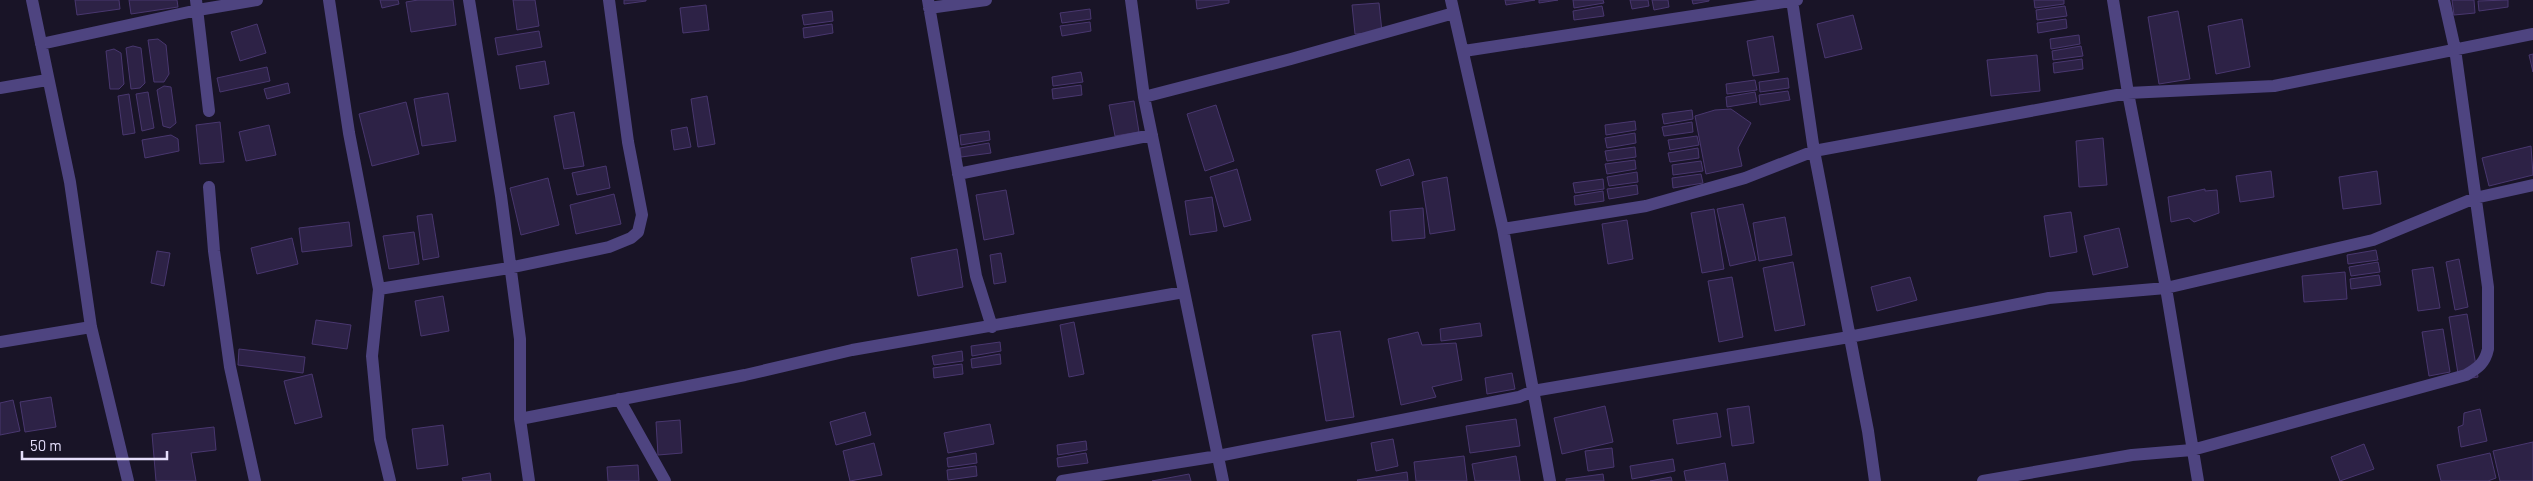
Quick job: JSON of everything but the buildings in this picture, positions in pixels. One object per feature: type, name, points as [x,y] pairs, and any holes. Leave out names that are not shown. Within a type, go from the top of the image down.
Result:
[{"type":"street","points":[[32,0],[47,80],[70,182],[91,326],[128,481]]},
{"type":"street","points":[[41,44],[197,5],[257,0]]},
{"type":"street","points":[[329,0],[349,133],[379,289],[372,356],[380,439],[390,481]]},
{"type":"street","points":[[469,0],[501,196],[509,268],[520,339],[520,419],[529,481]]},
{"type":"street","points":[[379,289],[509,268],[609,247],[631,238],[638,232],[642,214],[628,142],[609,0]]},
{"type":"street","points":[[986,0],[928,4],[976,276],[992,327]]},
{"type":"street","points":[[1131,0],[1144,97],[1223,481]]},
{"type":"street","points":[[1451,0],[1503,229],[1550,481]]},
{"type":"street","points":[[1464,51],[1794,0],[1814,151],[1868,431],[1875,481]]},
{"type":"street","points":[[2114,0],[2128,93],[2166,288],[2198,481]]},
{"type":"street","points":[[1982,481],[2132,455],[2192,450],[2466,375],[2480,367],[2486,358],[2488,349],[2488,287],[2455,49],[2444,0]]},
{"type":"street","points":[[197,5],[209,111]]},
{"type":"street","points":[[1144,97],[1291,59],[1454,13]]},
{"type":"street","points":[[1503,229],[1646,206],[1744,178],[1814,151],[2128,93],[2274,86],[2533,34]]},
{"type":"street","points":[[0,88],[47,80]]},
{"type":"street","points":[[958,174],[1152,135]]},
{"type":"street","points":[[1062,481],[1218,456],[1519,397],[1533,391],[1849,337],[2050,298],[2166,288],[2374,240],[2475,198],[2533,185]]},
{"type":"street","points":[[209,186],[214,251],[230,366],[256,481]]},
{"type":"street","points":[[520,419],[745,375],[852,350],[1184,292]]},
{"type":"street","points":[[0,342],[91,326]]},
{"type":"street","points":[[619,399],[664,481]]}]
